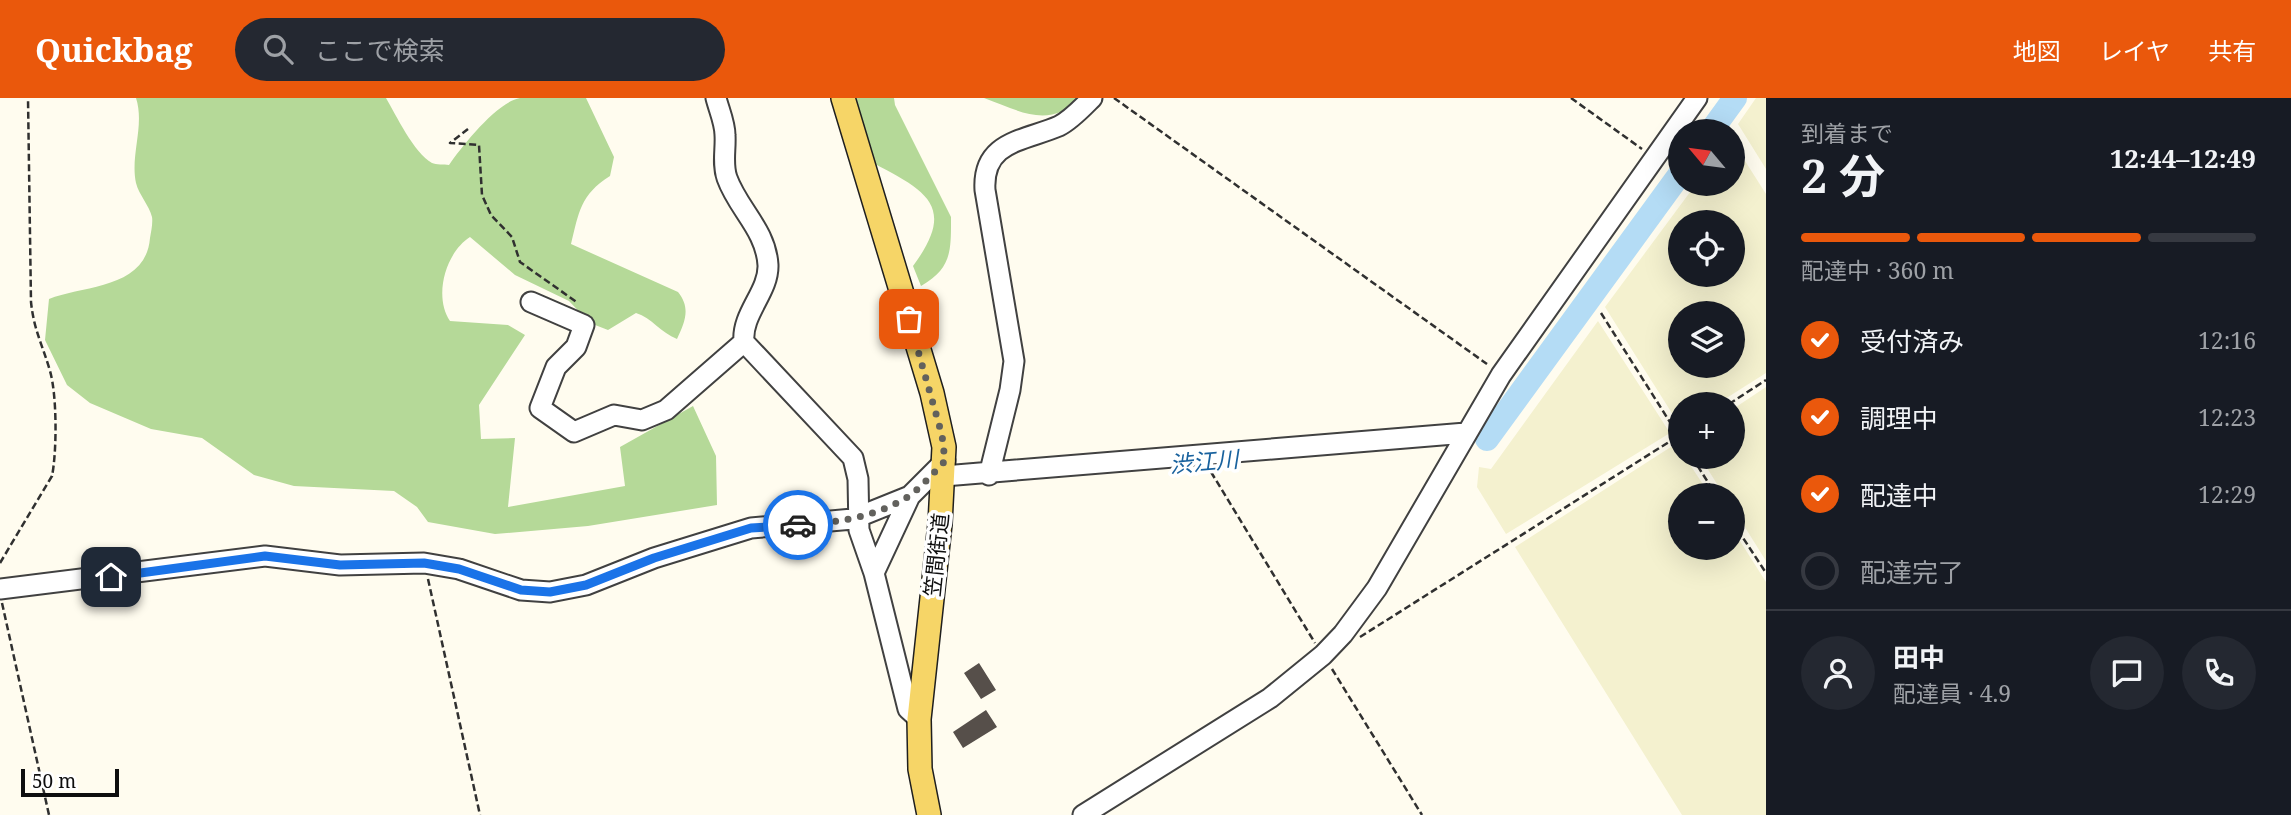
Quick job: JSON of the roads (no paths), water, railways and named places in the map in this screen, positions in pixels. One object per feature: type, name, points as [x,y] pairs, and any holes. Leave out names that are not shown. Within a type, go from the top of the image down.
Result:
[{"type":"main road","name":"笠間街道","points":[[843,98],[932,393],[942,435],[945,469],[919,719],[920,769],[929,815]]},
{"type":"street","points":[[531,303],[582,323],[581,338],[560,361],[540,408],[574,432],[614,415],[642,419],[666,410],[744,342],[746,325],[766,278],[768,265],[759,230],[726,176],[725,133],[716,98]]},
{"type":"street","points":[[989,475],[1014,371],[985,190],[986,170],[1004,146],[1060,125],[1092,98]]},
{"type":"street","points":[[1083,815],[1270,698],[1323,655],[1343,634],[1382,580],[1501,374],[1697,98]]},
{"type":"street","points":[[744,342],[853,458],[860,516],[859,530],[874,573],[908,709],[919,719]]},
{"type":"street","points":[[0,589],[265,556],[340,565],[424,563],[470,572],[521,590],[550,592],[586,585],[654,558],[751,528],[826,524],[860,516],[910,496],[945,469],[989,475],[1466,433]]},
{"type":"street","points":[[874,573],[910,496]]},
{"type":"waterway","name":"渋江川","points":[[1720,119],[1735,98]]},
{"type":"waterway","name":"渋江川","points":[[1487,439],[1668,190]]}]
